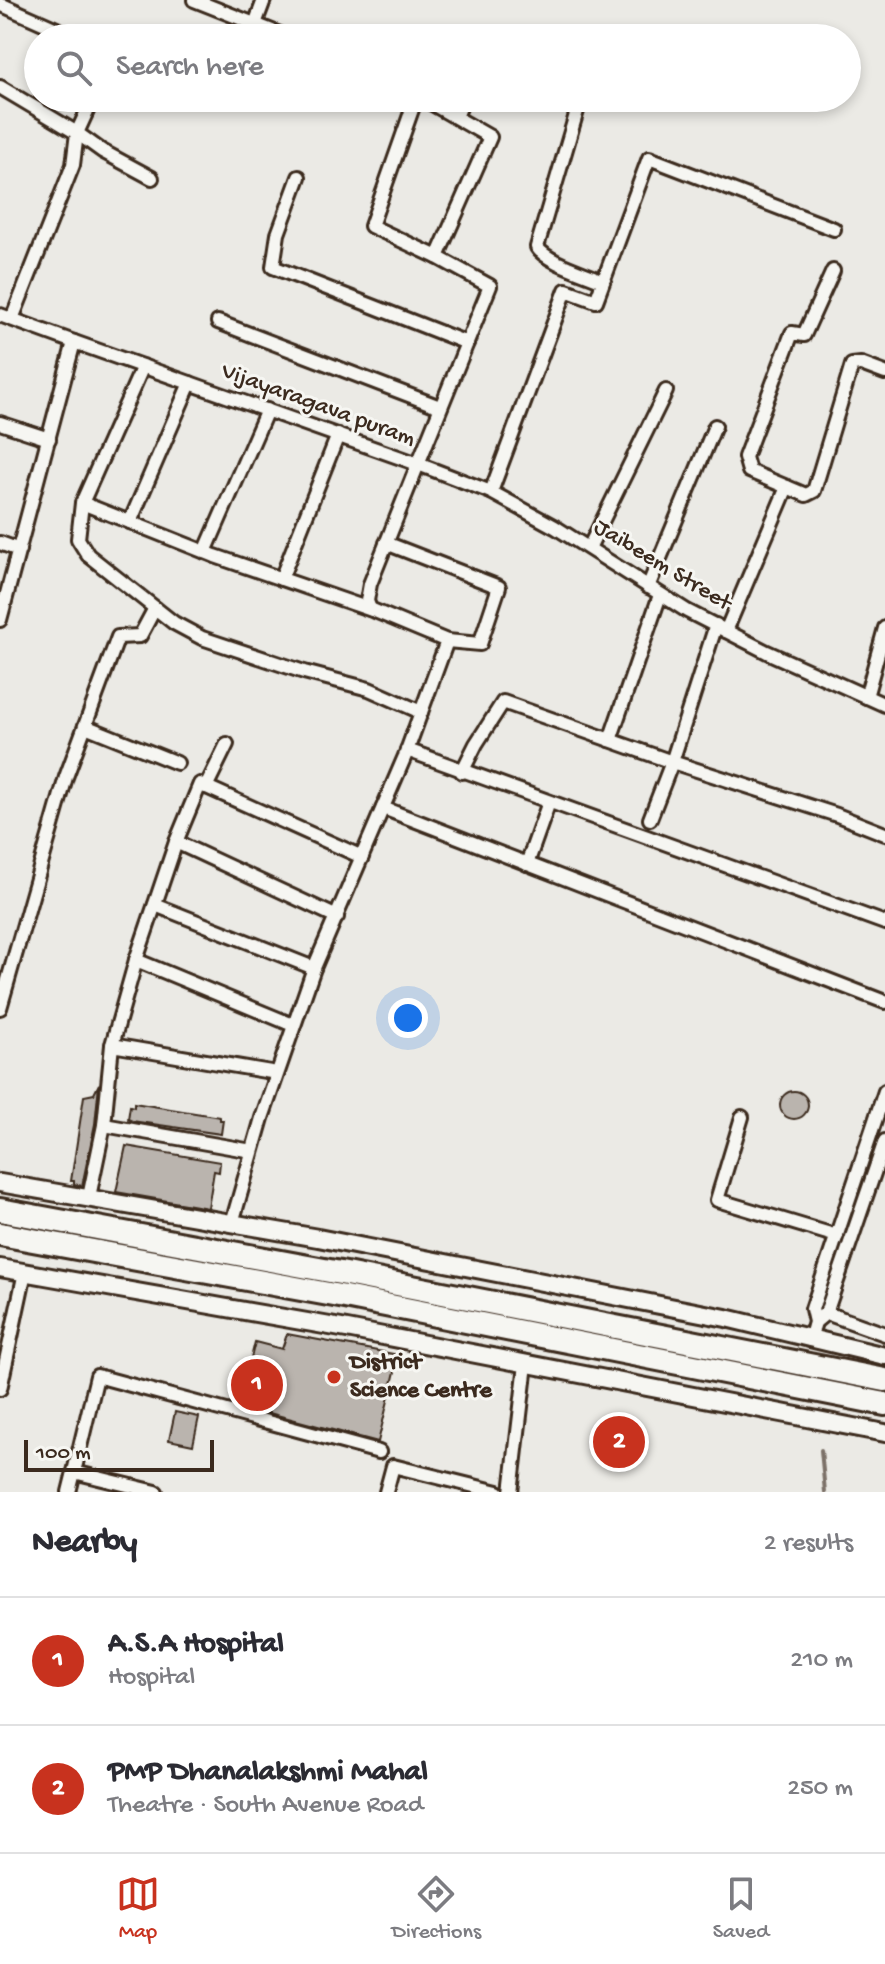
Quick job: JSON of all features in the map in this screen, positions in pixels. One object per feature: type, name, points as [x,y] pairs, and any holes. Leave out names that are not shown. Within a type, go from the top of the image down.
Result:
[{"type":"highway","points":[[0,1210],[346,1274],[885,1380]]},
{"type":"highway","points":[[0,1234],[345,1297],[885,1404]]},
{"type":"main road","points":[[0,1183],[232,1223],[726,1318],[885,1356]]},
{"type":"main road","points":[[0,1268],[347,1329],[885,1433]]},
{"type":"street","points":[[194,0],[255,24],[264,0]]},
{"type":"street","points":[[0,4],[45,24]]},
{"type":"street","points":[[0,87],[24,101]]},
{"type":"street","points":[[42,112],[102,151],[152,178]]},
{"type":"street","points":[[6,317],[73,165],[77,133],[87,112]]},
{"type":"street","points":[[414,112],[371,226],[490,286],[418,464]]},
{"type":"street","points":[[437,257],[490,137],[446,112]]},
{"type":"street","points":[[456,117],[458,112]]},
{"type":"street","points":[[577,112],[537,247],[548,257],[603,281]]},
{"type":"street","points":[[491,492],[566,290],[596,301],[649,158],[834,229]]},
{"type":"street","points":[[299,177],[278,234],[273,267],[467,343]]},
{"type":"street","points":[[833,271],[804,335],[792,333],[745,457],[749,471],[806,495],[814,491],[852,365],[861,364],[885,373]]},
{"type":"street","name":"Vijayaragava puram","points":[[6,317],[418,464],[386,543],[367,601],[372,610]]},
{"type":"street","points":[[218,322],[440,407]]},
{"type":"street","points":[[0,620],[74,342]]},
{"type":"street","points":[[143,366],[82,503],[78,539],[88,555],[174,623],[202,638],[304,672],[369,689],[421,712]]},
{"type":"street","points":[[130,522],[190,383]]},
{"type":"street","points":[[589,548],[666,391]]},
{"type":"street","points":[[205,552],[267,410]]},
{"type":"street","points":[[0,423],[49,439]]},
{"type":"street","points":[[648,587],[715,426]]},
{"type":"street","points":[[281,579],[338,435]]},
{"type":"street","name":"Jaibeem Street","points":[[418,464],[491,492],[589,548],[660,595],[721,628],[885,705]]},
{"type":"street","points":[[650,819],[721,628],[787,487]]},
{"type":"street","points":[[82,503],[205,552],[372,610],[447,641],[480,644],[499,587],[386,543]]},
{"type":"street","points":[[0,543],[19,550]]},
{"type":"street","points":[[610,740],[660,595]]},
{"type":"street","points":[[0,1008],[66,777],[118,637],[140,636],[155,608]]},
{"type":"street","points":[[866,697],[885,628]]},
{"type":"street","points":[[232,1223],[277,1073],[314,968],[407,750],[447,641]]},
{"type":"street","points":[[462,772],[503,702],[885,834]]},
{"type":"street","points":[[85,726],[177,763]]},
{"type":"street","points":[[206,787],[227,744]]},
{"type":"street","points":[[407,750],[885,923]]},
{"type":"street","points":[[89,1197],[104,1125],[112,1045],[136,960],[176,842],[200,784],[362,857]]},
{"type":"street","points":[[527,864],[549,802]]},
{"type":"street","points":[[383,808],[885,1002]]},
{"type":"street","points":[[176,842],[337,917]]},
{"type":"street","points":[[155,905],[314,968]]},
{"type":"street","points":[[136,960],[293,1025]]},
{"type":"street","points":[[112,1045],[277,1073]]},
{"type":"street","points":[[810,1340],[815,1322],[812,1309],[885,1091]]},
{"type":"street","points":[[742,1117],[717,1200],[837,1236]]},
{"type":"street","points":[[104,1125],[252,1151]]},
{"type":"street","points":[[815,1322],[826,1313],[885,1141]]},
{"type":"street","points":[[0,1389],[25,1272]]},
{"type":"street","points":[[826,1313],[885,1334]]},
{"type":"street","points":[[511,1492],[526,1364]]},
{"type":"street","points":[[69,1492],[97,1376],[379,1452]]},
{"type":"street","points":[[386,1492],[393,1466],[498,1492]]},
{"type":"street","points":[[74,1472],[156,1492]]},
{"type":"building","points":[[99,1084],[95,1124],[82,1186],[71,1181],[84,1096],[94,1094]]},
{"type":"building","points":[[794,1091],[804,1095],[808,1105],[804,1115],[794,1119],[784,1115],[780,1105],[784,1095]]},
{"type":"building","points":[[134,1103],[220,1117],[223,1120],[221,1134],[132,1121],[128,1119],[130,1106],[134,1107]]},
{"type":"building","points":[[126,1146],[220,1162],[219,1172],[214,1171],[208,1208],[116,1192]]},
{"type":"building","name":"District Science Centre","points":[[287,1334],[399,1355],[378,1442],[239,1405],[255,1342],[282,1349]]},
{"type":"building","points":[[175,1412],[199,1417],[193,1445],[169,1440]]},
{"type":"waterway","points":[[821,1450],[825,1492]]},
{"type":"place","name":"District Science Centre","points":[[334,1377]]},
{"type":"place","name":"A.S.A Hospital","points":[[257,1385]]},
{"type":"place","name":"PMP Dhanalakshmi Mahal","points":[[619,1442]]}]
